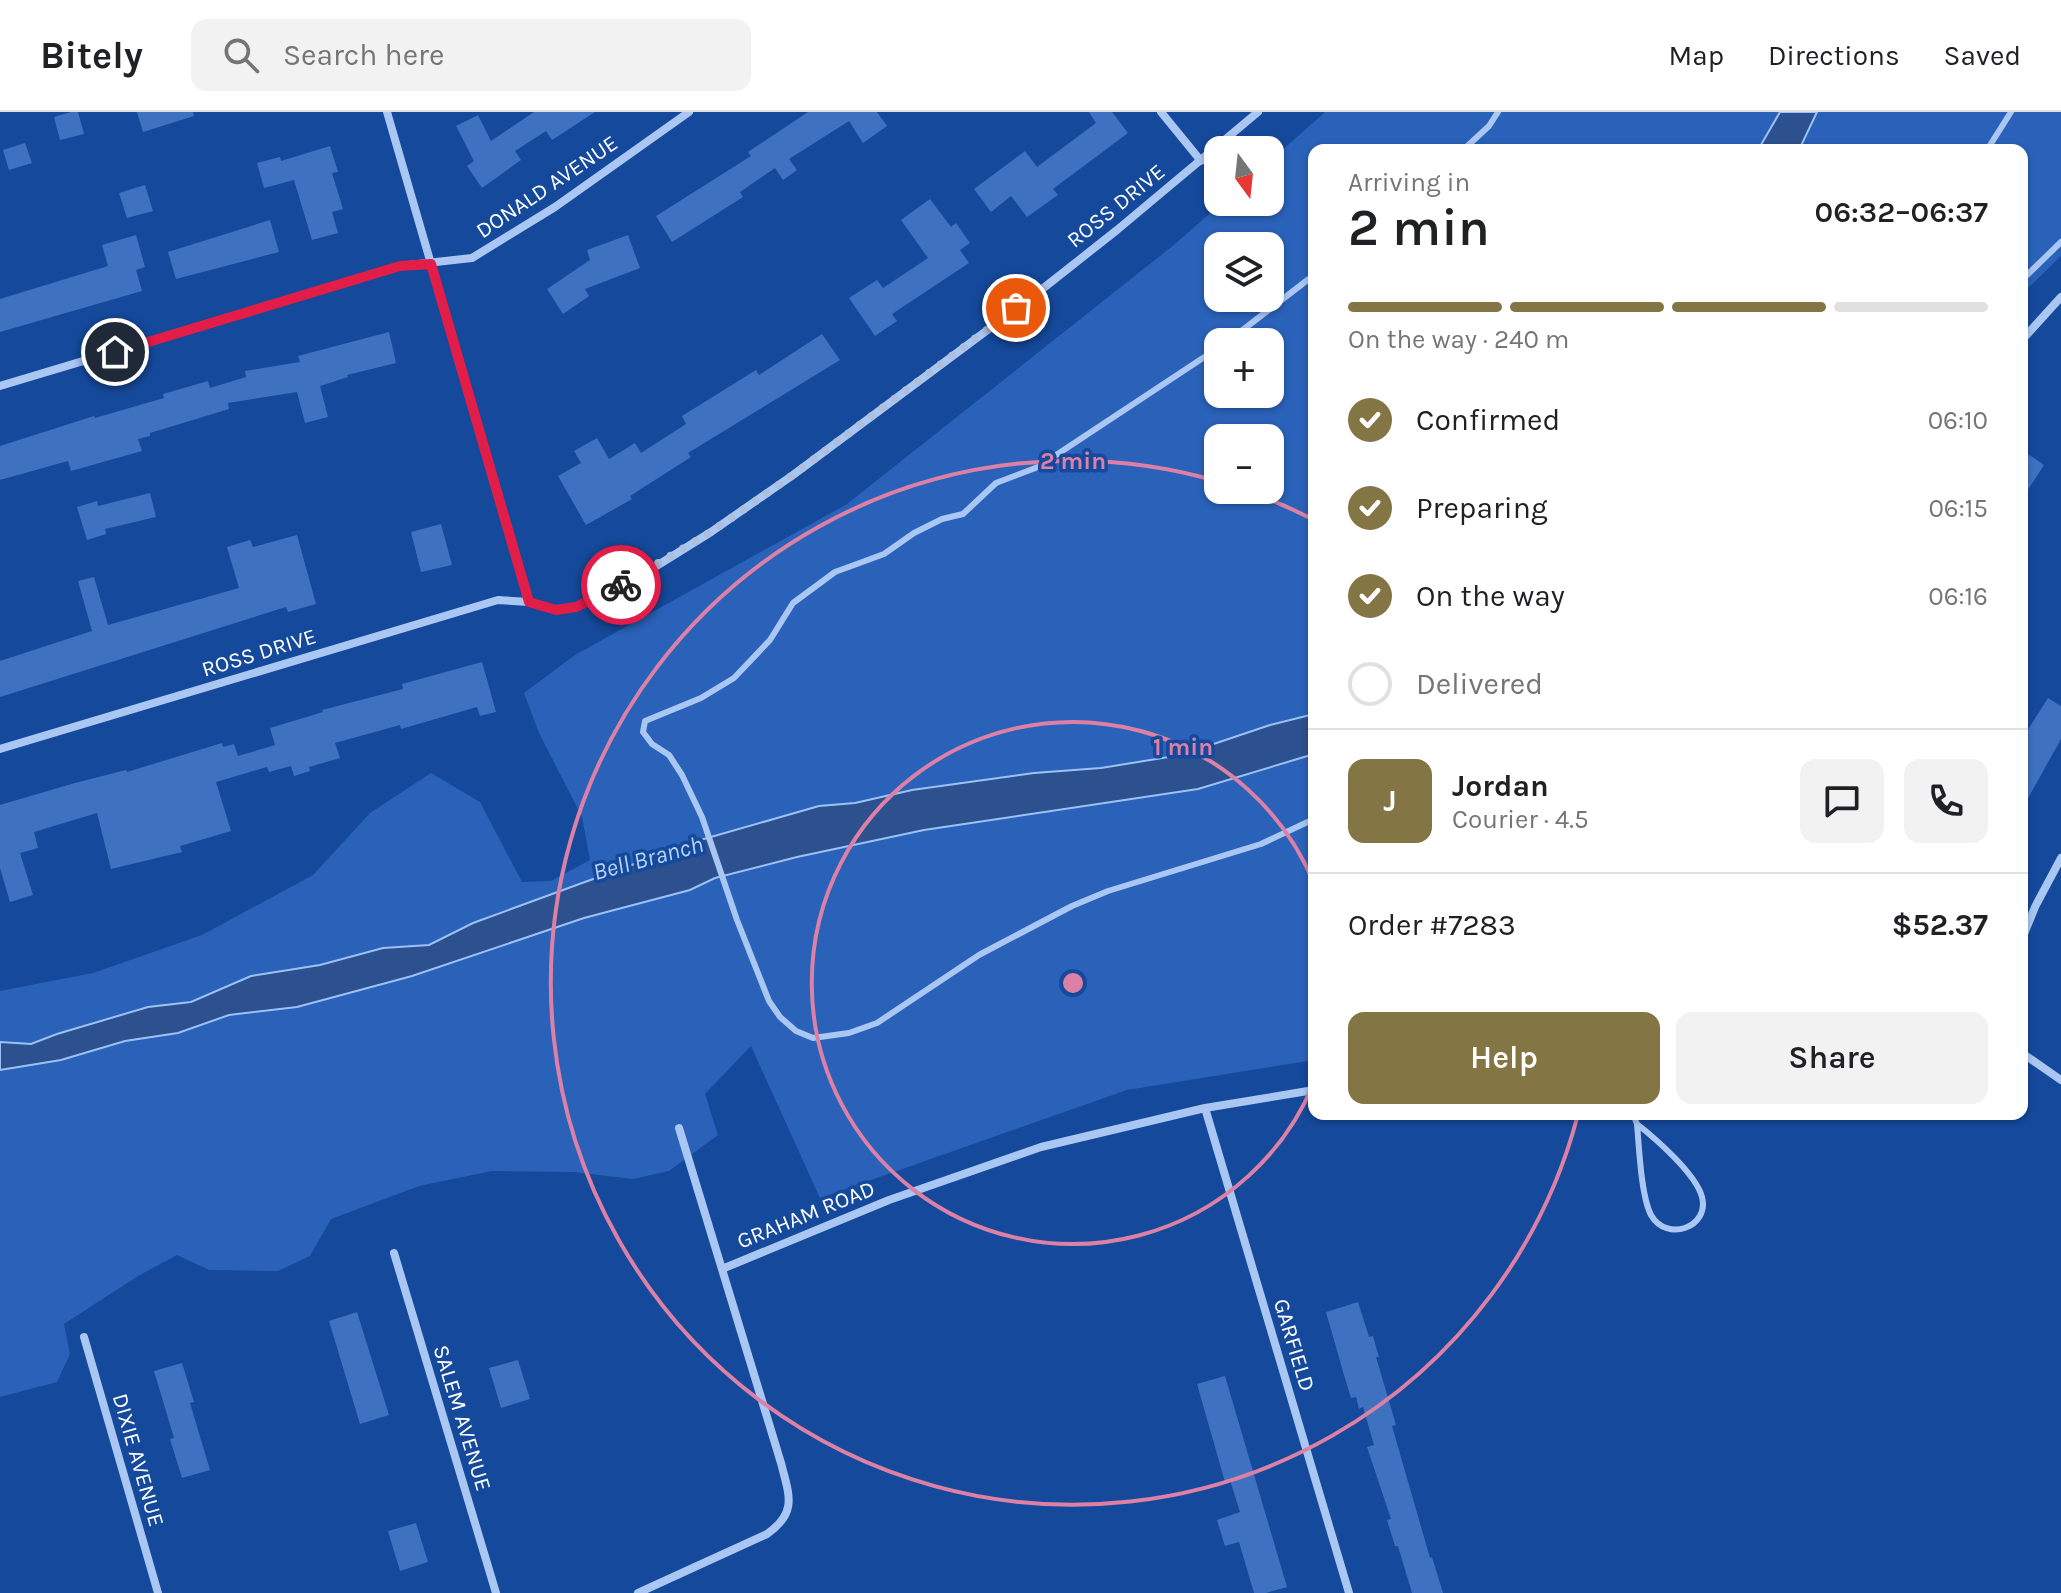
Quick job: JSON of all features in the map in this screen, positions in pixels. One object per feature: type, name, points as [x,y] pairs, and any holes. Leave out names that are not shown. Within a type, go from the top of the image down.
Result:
[{"type":"street","points":[[387,112],[529,602]]},
{"type":"street","name":"DONALD AVENUE","points":[[0,386],[400,266],[472,258],[517,232],[689,112]]},
{"type":"street","points":[[1161,112],[1201,161]]},
{"type":"street","name":"ROSS DRIVE","points":[[0,749],[498,600],[529,602],[556,610],[576,607],[642,575],[793,475],[1041,290],[1258,112]]},
{"type":"street","points":[[2028,333],[2061,297]]},
{"type":"street","points":[[2028,927],[2061,858]]},
{"type":"street","points":[[2028,1057],[2061,1080]]},
{"type":"street","name":"GRAHAM ROAD","points":[[639,1593],[767,1534],[781,1524],[789,1510],[781,1463],[722,1269],[889,1200],[984,1165],[1082,1136],[1205,1108],[1308,1091]]},
{"type":"street","name":"GARFIELD","points":[[1205,1108],[1349,1593]]},
{"type":"street","points":[[679,1128],[722,1269]]},
{"type":"street","name":"SALEM AVENUE","points":[[394,1253],[496,1593]]},
{"type":"street","name":"DIXIE AVENUE","points":[[84,1337],[158,1593]]},
{"type":"lane","points":[[1470,144],[1489,126],[1498,112]]},
{"type":"lane","points":[[1991,144],[2011,112]]},
{"type":"lane","points":[[2028,274],[2061,242]]},
{"type":"lane","points":[[1245,328],[1308,280]]},
{"type":"lane","points":[[1204,357],[1038,467],[996,483],[963,514],[942,519],[914,533],[884,554],[835,572],[793,603],[770,640],[734,678],[701,698],[645,721],[643,732],[652,744],[669,755],[702,817],[769,1001],[780,1017],[796,1031],[813,1038],[849,1033],[877,1023],[979,955],[1072,906],[1108,891],[1261,844],[1308,822]]},
{"type":"lane","points":[[1635,1120],[1648,1209],[1661,1226],[1672,1231],[1684,1228],[1701,1214],[1703,1200],[1698,1186],[1637,1124]]},
{"type":"shaded area","points":[[1325,112],[2061,112],[2061,256],[2028,288],[2028,144],[1308,144],[1308,1061],[1127,1090],[820,1198],[751,1046],[705,1094],[718,1135],[669,1171],[633,1179],[574,1172],[492,1171],[419,1186],[331,1219],[310,1256],[278,1271],[209,1270],[177,1255],[138,1276],[64,1324],[70,1354],[57,1382],[0,1397],[0,991],[93,973],[202,935],[313,875],[370,813],[431,773],[480,802],[522,882],[551,881],[590,860],[582,817],[539,733],[524,693],[575,655],[847,504],[1207,216],[1284,216],[1284,149]]},
{"type":"shaded area","points":[[1780,112],[1817,112],[1802,144],[1761,144]]},
{"type":"shaded area","name":"Bell Branch","points":[[1308,716],[1308,756],[1198,789],[924,830],[797,857],[715,878],[690,890],[584,918],[412,976],[297,1007],[229,1015],[178,1033],[125,1041],[61,1060],[0,1070],[0,1042],[31,1044],[148,1007],[191,1002],[251,976],[320,965],[383,948],[429,945],[473,923],[697,841],[819,806],[855,803],[912,790],[1034,773],[1101,768],[1181,755]]},
{"type":"building","points":[[78,112],[84,134],[60,140],[54,117]]},
{"type":"building","points":[[137,112],[193,112],[194,116],[143,132]]},
{"type":"building","points":[[534,112],[595,112],[552,140],[546,131],[515,151],[521,160],[482,188],[467,166],[474,161],[456,126],[478,115],[491,141]]},
{"type":"building","points":[[808,112],[877,112],[887,126],[863,143],[849,121],[789,159],[797,170],[783,180],[775,168],[740,192],[743,197],[672,242],[656,216],[751,156],[748,152]]},
{"type":"building","points":[[1089,112],[1112,112],[1128,133],[1053,189],[1058,195],[1027,217],[1011,196],[991,212],[974,189],[1025,151],[1037,167],[1096,123]]},
{"type":"building","points":[[25,143],[32,163],[9,170],[3,150]]},
{"type":"building","points":[[330,146],[338,172],[332,173],[343,209],[332,212],[338,233],[312,240],[294,180],[264,188],[257,163],[280,157],[281,161]]},
{"type":"building","points":[[145,185],[153,211],[127,218],[119,193]]},
{"type":"building","points":[[930,199],[951,227],[956,223],[970,243],[960,250],[969,263],[892,314],[897,321],[875,336],[849,298],[877,280],[883,288],[928,258],[901,220]]},
{"type":"building","points":[[270,220],[279,252],[176,279],[168,252]]},
{"type":"building","points":[[136,235],[145,267],[136,270],[142,291],[0,332],[0,299],[108,266],[102,245]]},
{"type":"building","points":[[628,235],[640,268],[585,289],[589,296],[563,314],[547,289],[590,260],[587,250]]},
{"type":"building","points":[[389,332],[396,363],[347,375],[320,386],[328,417],[305,423],[297,392],[228,403],[229,409],[138,439],[142,451],[71,471],[68,461],[0,480],[0,446],[164,398],[163,394],[208,381],[210,388],[246,377],[245,371],[300,362],[298,356]]},
{"type":"building","points":[[822,334],[840,360],[688,453],[691,457],[630,496],[632,499],[586,525],[558,476],[581,463],[574,451],[597,438],[609,459],[635,443],[641,453],[686,424],[682,416],[756,370],[759,375]]},
{"type":"building","points":[[2028,454],[2044,465],[2028,490]]},
{"type":"building","points":[[150,493],[156,517],[105,529],[106,534],[87,540],[77,507],[97,501],[98,506]]},
{"type":"building","points":[[441,524],[452,565],[421,572],[411,532]]},
{"type":"building","points":[[297,535],[316,604],[288,612],[286,607],[0,697],[0,661],[92,631],[78,581],[94,577],[108,625],[239,588],[227,547],[250,540],[253,547]]},
{"type":"building","points":[[482,662],[496,712],[480,716],[477,707],[401,729],[400,725],[335,743],[340,758],[309,767],[310,771],[294,776],[291,766],[269,772],[267,767],[216,782],[231,831],[180,846],[182,852],[111,869],[97,813],[34,832],[38,848],[20,853],[33,895],[10,902],[0,868],[0,805],[222,743],[223,747],[234,744],[238,756],[275,745],[270,728],[322,710],[403,689],[402,684]]},
{"type":"building","points":[[2048,698],[2061,706],[2061,739],[2028,798],[2028,730]]},
{"type":"building","points":[[1358,1302],[1369,1337],[1373,1336],[1396,1425],[1392,1426],[1443,1593],[1412,1593],[1398,1546],[1395,1546],[1387,1520],[1391,1519],[1367,1447],[1374,1445],[1363,1407],[1359,1409],[1356,1397],[1351,1398],[1344,1375],[1326,1312]]},
{"type":"building","points":[[357,1312],[389,1415],[360,1424],[329,1321]]},
{"type":"building","points":[[518,1360],[530,1399],[501,1408],[489,1368]]},
{"type":"building","points":[[182,1363],[210,1470],[182,1478],[154,1371]]},
{"type":"building","points":[[1225,1376],[1287,1587],[1266,1593],[1254,1593],[1239,1542],[1225,1546],[1217,1520],[1240,1512],[1230,1480],[1225,1482],[1197,1384]]},
{"type":"building","points":[[416,1523],[428,1562],[400,1571],[388,1531]]},
{"type":"way so far","points":[[621,585],[711,532],[793,475],[1016,308]]},
{"type":"route","points":[[115,352],[400,266],[431,264],[529,602],[556,610],[576,607],[621,585]]}]
